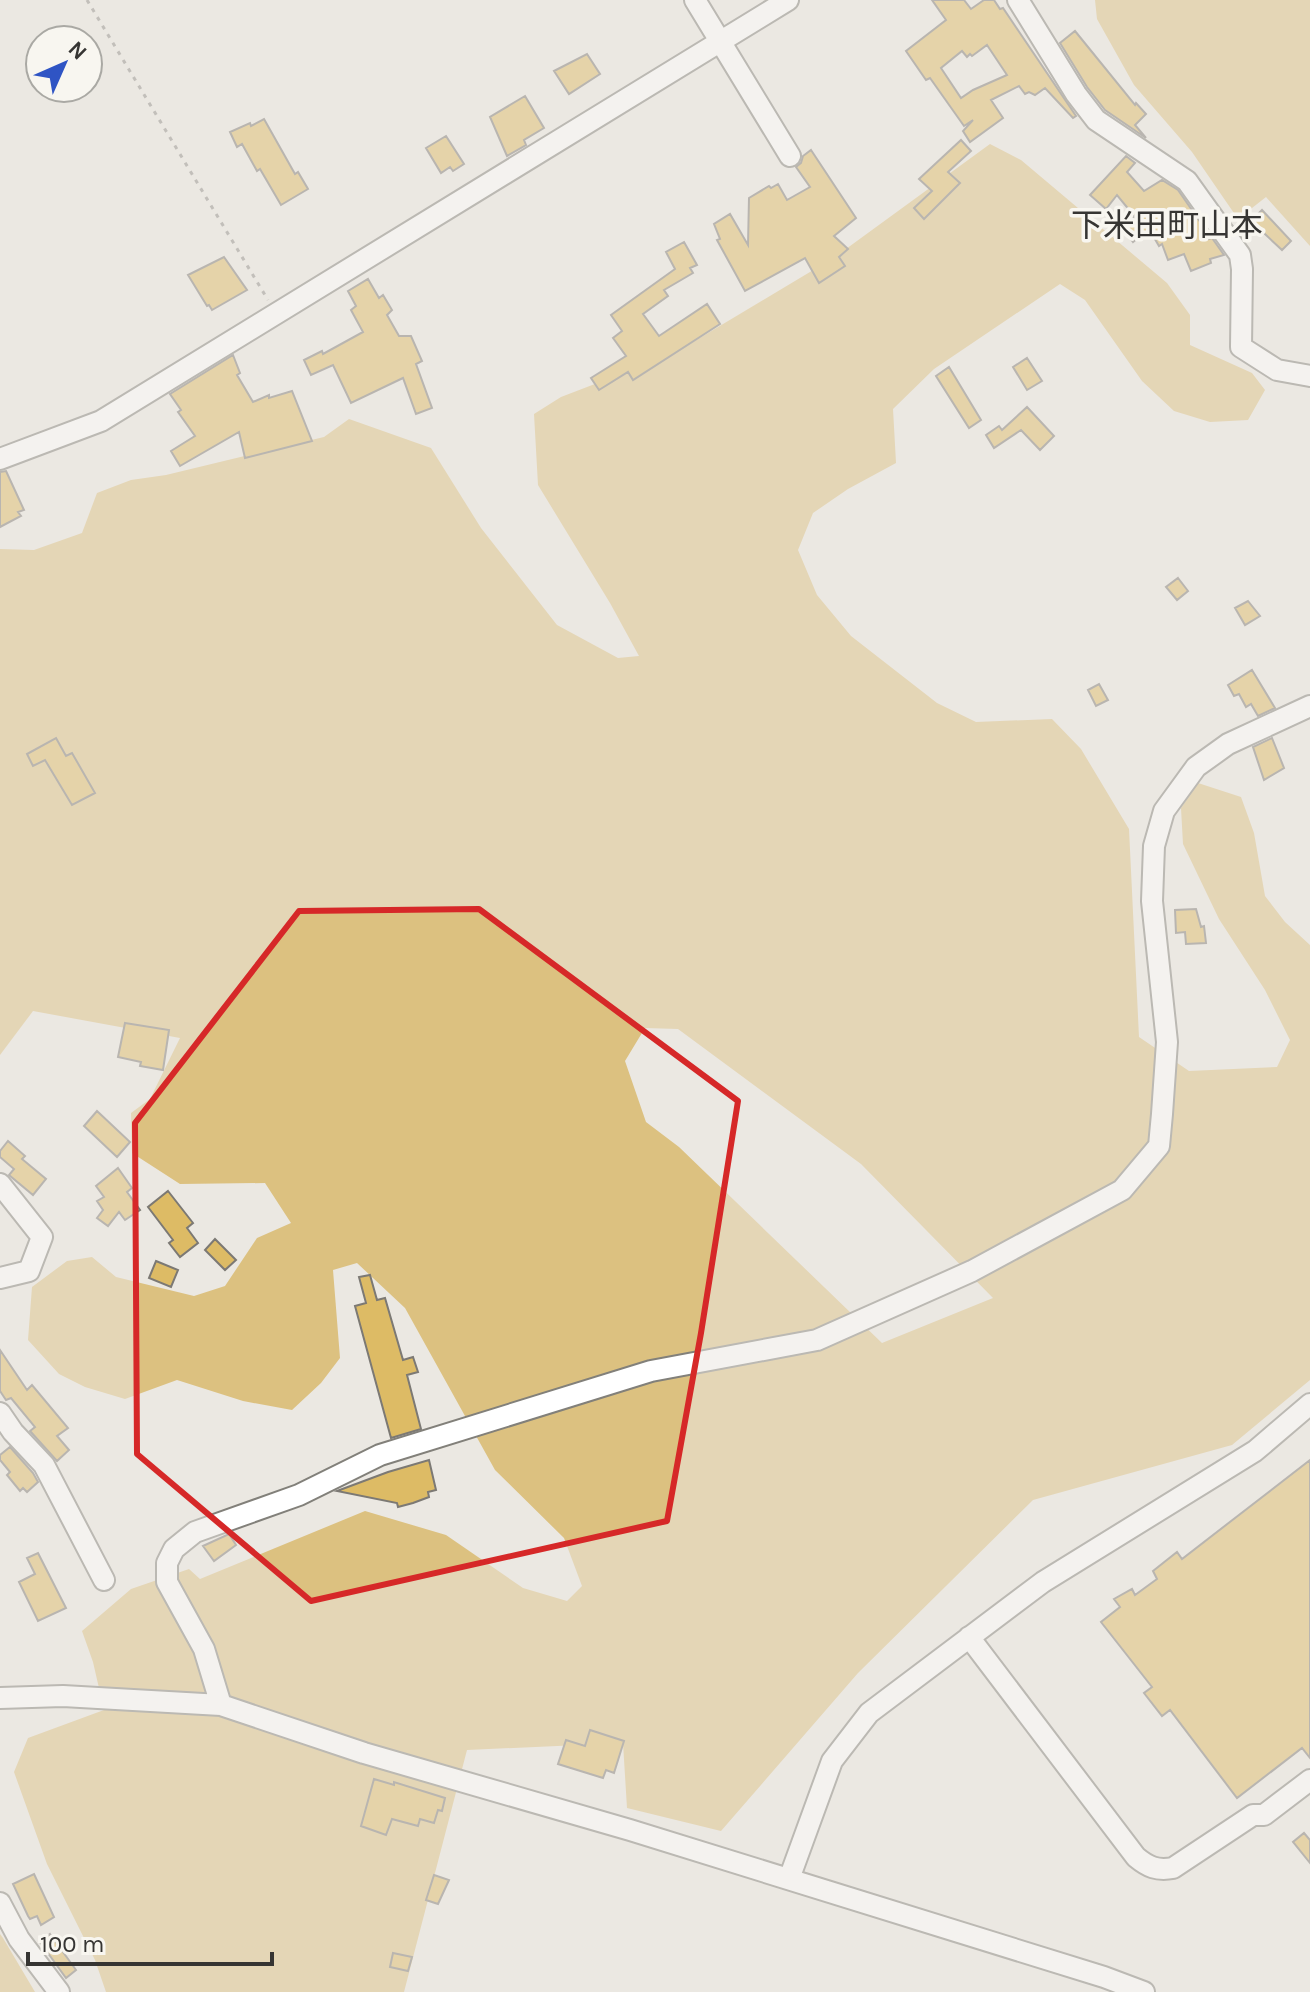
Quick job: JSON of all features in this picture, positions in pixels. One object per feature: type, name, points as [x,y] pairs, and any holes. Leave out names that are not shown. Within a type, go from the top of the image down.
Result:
[{"type":"street","points":[[695,0],[790,156]]},
{"type":"street","points":[[0,459],[101,421],[788,0]]},
{"type":"street","points":[[1018,0],[1076,94],[1096,120],[1187,181],[1240,255],[1241,347],[1277,370],[1310,376]]},
{"type":"street","points":[[221,1705],[204,1649],[167,1582],[167,1563],[174,1549],[195,1532],[299,1495],[380,1455],[651,1371],[817,1340],[972,1271],[1122,1190],[1159,1146],[1167,1042],[1152,901],[1154,846],[1164,811],[1196,767],[1228,744],[1310,706]]},
{"type":"street","points":[[0,1184],[42,1237],[29,1271],[0,1278]]},
{"type":"street","points":[[789,1879],[832,1761],[869,1713],[1043,1582],[1255,1451],[1310,1404]]},
{"type":"street","points":[[0,1413],[6,1439],[44,1465],[104,1580]]},
{"type":"street","points":[[969,1637],[1136,1857],[1148,1866],[1161,1870],[1173,1868],[1253,1815],[1264,1815],[1310,1780]]},
{"type":"street","points":[[0,1698],[63,1696],[221,1705],[364,1753],[615,1825],[1144,1992]]},
{"type":"street","points":[[0,1903],[19,1939],[59,1992]]},
{"type":"path","points":[[87,0],[276,314]]},
{"type":"highlighted area","points":[[479,909],[738,1101],[667,1521],[311,1601],[137,1454],[135,1123],[299,911]]},
{"type":"shaded area","points":[[1095,0],[1310,0],[1310,246],[1266,197],[1238,219],[1192,152],[1134,85],[1097,19]]},
{"type":"shaded area","points":[[990,144],[1021,160],[1167,283],[1190,315],[1190,345],[1252,373],[1265,390],[1248,420],[1210,422],[1174,411],[1142,381],[1085,300],[1060,284],[934,369],[893,409],[896,463],[848,489],[813,513],[798,550],[817,595],[851,636],[937,703],[976,722],[1052,719],[1081,749],[1129,829],[1139,1037],[1189,1071],[1277,1067],[1290,1040],[1265,990],[1219,919],[1183,844],[1181,808],[1198,783],[1241,797],[1254,833],[1265,896],[1285,922],[1310,945],[1310,1380],[1232,1445],[1033,1500],[858,1673],[721,1831],[627,1808],[623,1743],[467,1750],[404,1992],[106,1992],[95,1960],[47,1864],[14,1772],[28,1738],[104,1710],[82,1631],[131,1589],[189,1569],[200,1579],[365,1511],[446,1535],[523,1588],[567,1601],[582,1586],[564,1538],[495,1470],[405,1308],[357,1263],[333,1270],[340,1358],[321,1383],[292,1410],[243,1401],[177,1380],[125,1399],[85,1387],[59,1374],[28,1340],[32,1287],[67,1261],[92,1257],[116,1277],[194,1296],[225,1286],[257,1238],[291,1223],[265,1183],[180,1184],[132,1153],[131,1113],[150,1099],[180,1038],[33,1011],[0,1055],[0,549],[34,550],[82,533],[97,493],[131,480],[166,475],[324,437],[349,419],[431,448],[481,528],[557,625],[618,658],[639,656],[538,485],[534,414],[561,397],[673,354],[835,257]],"holes":[[[645,1028],[678,1029],[861,1164],[993,1298],[882,1343],[679,1147],[646,1122],[625,1061]]]},
{"type":"shaded area","points":[[0,1934],[3,1938],[35,1992],[0,1992]]},
{"type":"building","points":[[932,0],[964,0],[971,9],[984,0],[994,0],[1000,9],[1003,8],[1076,116],[1073,118],[1045,88],[1035,95],[1025,94],[1019,86],[991,100],[1003,118],[970,142],[963,131],[973,120],[964,126],[930,78],[926,80],[906,51],[946,20]],"holes":[[[987,45],[1007,75],[961,98],[941,68],[962,51],[967,57],[972,56]]]},
{"type":"building","points":[[1075,31],[1135,105],[1146,114],[1135,125],[1146,138],[1105,110],[1087,87],[1060,43]]},
{"type":"building","points":[[587,54],[600,74],[569,94],[554,71]]},
{"type":"building","points":[[525,96],[544,128],[524,140],[526,145],[507,156],[490,117]]},
{"type":"building","points":[[264,119],[295,174],[298,172],[308,189],[281,205],[260,169],[257,171],[242,144],[237,147],[230,132]]},
{"type":"building","points":[[446,136],[464,164],[453,171],[450,167],[441,173],[426,148]]},
{"type":"building","points":[[961,140],[971,151],[948,172],[960,183],[924,219],[914,208],[932,191],[919,179]]},
{"type":"building","points":[[811,150],[856,218],[834,236],[848,249],[839,257],[845,266],[819,283],[805,258],[745,291],[717,240],[720,239],[714,224],[730,214],[748,245],[749,198],[778,184],[787,200],[810,187],[796,167]]},
{"type":"building","points":[[1126,156],[1135,163],[1127,172],[1144,191],[1162,180],[1178,190],[1209,239],[1212,238],[1224,255],[1210,259],[1211,263],[1191,271],[1184,254],[1168,260],[1162,244],[1159,246],[1149,229],[1133,242],[1123,228],[1135,217],[1117,195],[1106,209],[1090,195]]},
{"type":"building","points":[[1262,210],[1291,241],[1282,250],[1251,221]]},
{"type":"building","points":[[684,242],[697,265],[690,268],[693,273],[664,290],[668,296],[643,314],[659,336],[707,304],[720,324],[633,380],[628,372],[599,390],[591,378],[626,356],[613,338],[622,331],[611,315],[675,269],[666,252]]},
{"type":"building","points":[[224,257],[247,290],[212,310],[188,275]]},
{"type":"building","points":[[368,279],[379,298],[383,295],[392,310],[387,315],[399,336],[411,336],[422,361],[416,364],[432,408],[416,414],[403,378],[351,403],[333,365],[311,375],[304,360],[322,351],[323,354],[363,332],[351,310],[356,306],[348,291]]},
{"type":"building","points":[[233,355],[240,373],[237,375],[253,402],[292,391],[312,441],[245,458],[239,432],[180,466],[171,451],[195,436],[170,394]]},
{"type":"building","points":[[1027,358],[1042,381],[1027,390],[1013,367]]},
{"type":"building","points":[[949,367],[981,420],[969,428],[936,376]]},
{"type":"building","points":[[1027,407],[1054,436],[1040,450],[1021,430],[994,448],[986,435],[999,426],[1002,430]]},
{"type":"building","points":[[6,471],[24,510],[18,512],[21,516],[0,527],[0,472]]},
{"type":"building","points":[[1178,578],[1188,591],[1177,600],[1166,587]]},
{"type":"building","points":[[1248,601],[1260,616],[1245,625],[1235,608]]},
{"type":"building","points":[[1252,670],[1275,708],[1258,716],[1251,704],[1246,707],[1239,694],[1234,696],[1228,685]]},
{"type":"building","points":[[1099,684],[1108,700],[1096,706],[1088,690]]},
{"type":"building","points":[[56,738],[66,756],[72,753],[95,793],[72,805],[45,760],[33,766],[27,754]]},
{"type":"building","points":[[1272,738],[1284,768],[1264,780],[1253,747]]},
{"type":"building","points":[[1196,909],[1201,927],[1204,926],[1206,943],[1186,944],[1185,932],[1176,933],[1175,910]]},
{"type":"building","points":[[125,1023],[169,1030],[163,1070],[140,1066],[141,1062],[118,1057]]},
{"type":"building","points":[[97,1111],[130,1142],[117,1157],[84,1126]]},
{"type":"building","points":[[8,1141],[25,1156],[22,1159],[46,1179],[33,1195],[9,1175],[14,1169],[0,1157],[0,1151]]},
{"type":"building","points":[[118,1168],[132,1188],[127,1192],[140,1210],[125,1220],[119,1212],[108,1226],[97,1218],[103,1210],[97,1201],[104,1197],[96,1186]]},
{"type":"building","points":[[168,1191],[193,1223],[187,1228],[198,1243],[180,1257],[169,1243],[173,1240],[148,1207]]},
{"type":"building","points":[[215,1239],[236,1260],[225,1270],[205,1250]]},
{"type":"building","points":[[156,1261],[178,1270],[171,1287],[149,1278]]},
{"type":"building","points":[[370,1275],[377,1300],[385,1298],[403,1360],[413,1357],[418,1372],[407,1375],[421,1429],[391,1438],[355,1306],[366,1303],[359,1277]]},
{"type":"building","points":[[0,1350],[27,1390],[32,1385],[68,1428],[57,1436],[69,1450],[57,1461],[30,1431],[35,1427],[11,1398],[6,1400],[0,1391]]},
{"type":"building","points":[[10,1447],[38,1482],[27,1492],[23,1488],[20,1491],[0,1460],[0,1455]]},
{"type":"building","points":[[429,1460],[436,1490],[428,1492],[429,1497],[413,1503],[398,1507],[397,1503],[337,1491],[388,1472]]},
{"type":"building","points":[[1310,1460],[1310,1758],[1302,1748],[1237,1798],[1170,1710],[1162,1716],[1144,1693],[1152,1687],[1101,1622],[1120,1607],[1114,1599],[1132,1589],[1135,1595],[1157,1579],[1153,1571],[1177,1552],[1182,1559]]},
{"type":"building","points":[[229,1534],[236,1545],[214,1561],[203,1546]]},
{"type":"building","points":[[38,1553],[66,1608],[38,1621],[19,1582],[35,1574],[27,1558]]},
{"type":"building","points":[[590,1730],[624,1741],[614,1773],[606,1770],[603,1778],[558,1764],[566,1740],[585,1746]]},
{"type":"building","points":[[374,1779],[445,1798],[442,1811],[438,1810],[434,1823],[420,1819],[418,1826],[392,1819],[386,1835],[361,1826]]},
{"type":"building","points":[[1304,1833],[1310,1840],[1310,1863],[1293,1842]]},
{"type":"building","points":[[34,1874],[54,1917],[41,1925],[37,1916],[30,1919],[13,1884]]},
{"type":"building","points":[[434,1875],[449,1880],[438,1904],[426,1900]]},
{"type":"building","points":[[50,1934],[76,1970],[66,1978],[40,1942]]},
{"type":"building","points":[[393,1953],[412,1957],[408,1971],[390,1967]]},
{"type":"district","name":"下米田町山本","points":[[1167,225]]}]
